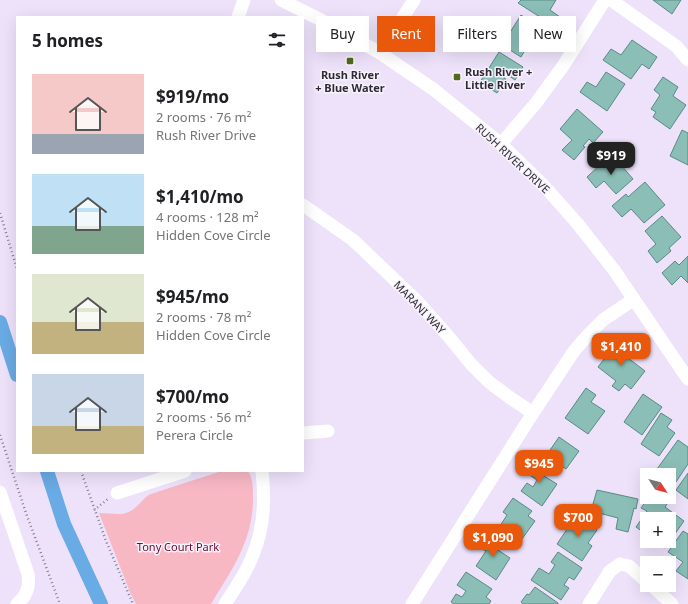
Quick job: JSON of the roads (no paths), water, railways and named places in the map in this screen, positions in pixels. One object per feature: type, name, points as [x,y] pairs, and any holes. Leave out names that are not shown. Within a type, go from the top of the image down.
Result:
[{"type":"street","points":[[238,16],[244,0]]},
{"type":"street","name":"RUSH RIVER DRIVE","points":[[281,0],[331,25],[380,53],[433,89],[501,144],[546,188],[577,223],[614,270],[688,379]]},
{"type":"street","points":[[380,53],[414,0]]},
{"type":"street","points":[[501,144],[536,103],[605,0]]},
{"type":"street","points":[[611,0],[676,46],[688,60]]},
{"type":"street","name":"MARANI WAY","points":[[304,206],[353,240],[418,302],[471,364],[489,382],[533,413]]},
{"type":"street","points":[[412,604],[574,351],[603,320],[634,299]]},
{"type":"street","points":[[304,433],[328,431]]},
{"type":"street","points":[[117,493],[182,472]]},
{"type":"street","points":[[225,604],[246,570],[258,539],[263,520],[264,507],[262,472]]},
{"type":"street","points":[[0,492],[28,574],[29,581],[26,595],[17,604]]},
{"type":"street","points":[[589,604],[610,570],[620,564],[629,566],[640,576]]},
{"type":"street","points":[[659,592],[672,604]]},
{"type":"waterway","points":[[0,322],[16,372]]},
{"type":"waterway","points":[[47,472],[64,524],[101,604]]},
{"type":"place","name":"Rush River + Blue Water","points":[[350,61]]},
{"type":"place","name":"Rush River + Little River","points":[[457,77]]},
{"type":"park label","name":"Tony Court Park","points":[[178,546]]}]
